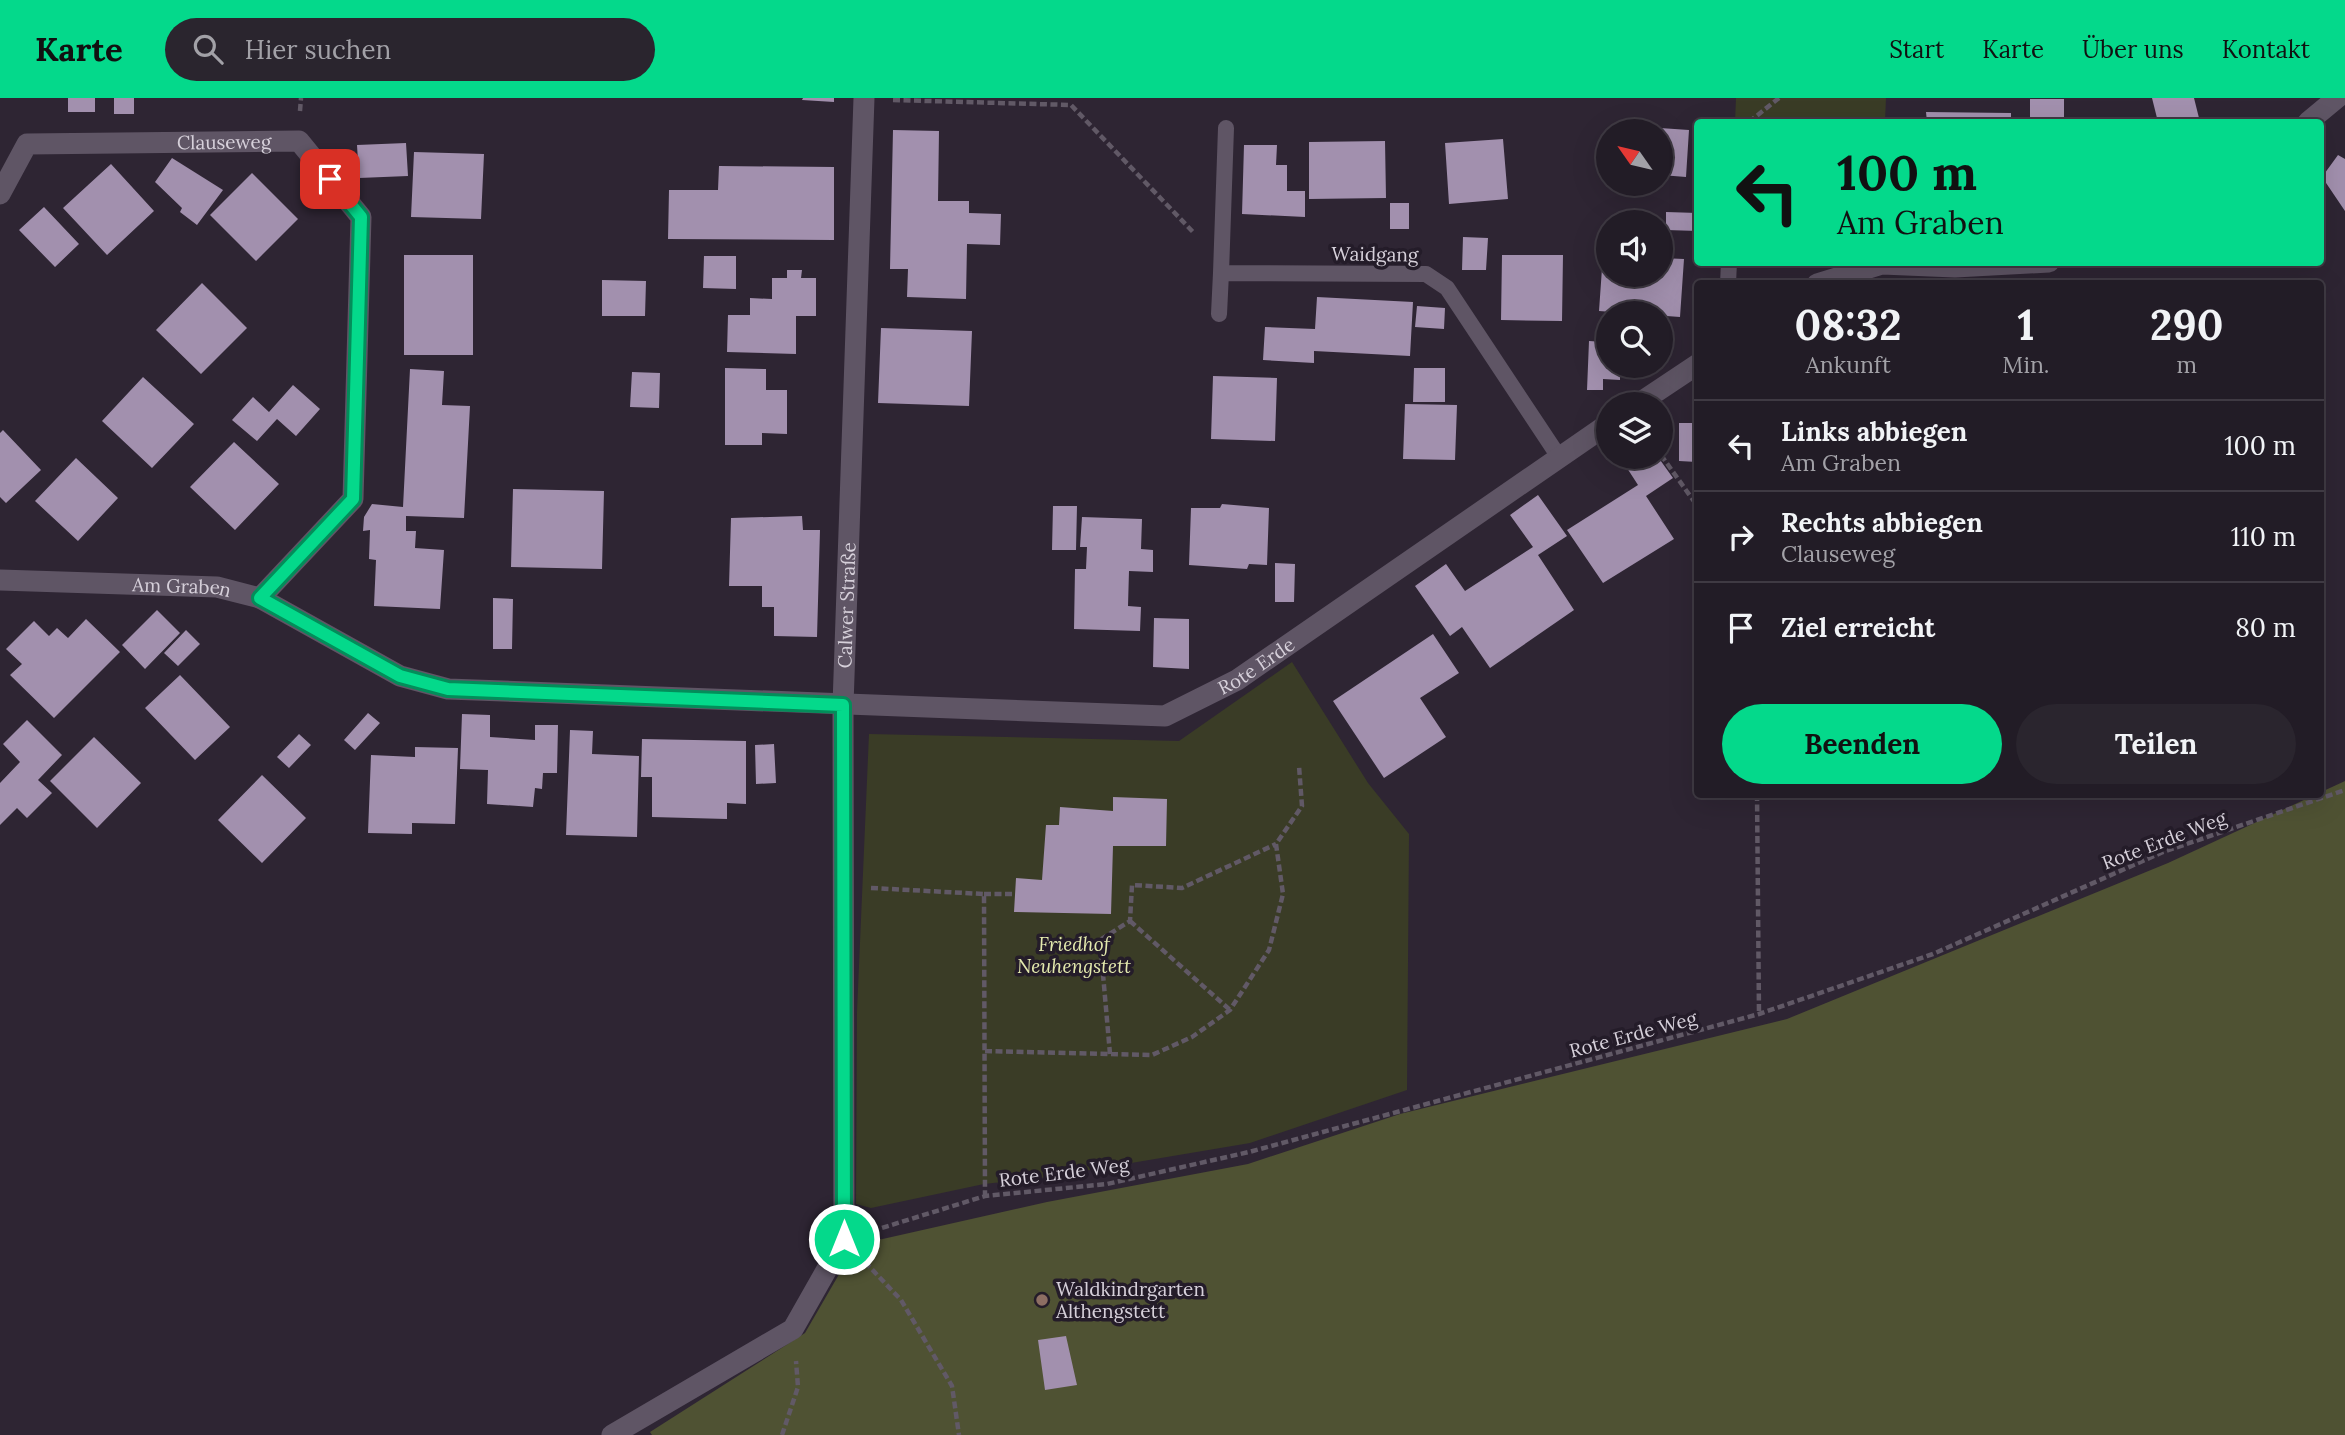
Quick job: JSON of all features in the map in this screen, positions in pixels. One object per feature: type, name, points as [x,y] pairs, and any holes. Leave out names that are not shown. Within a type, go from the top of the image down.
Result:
[{"type":"street","name":"Calwer Straße","points":[[844,1239],[843,705],[864,98]]},
{"type":"street","points":[[2312,119],[2337,98]]},
{"type":"street","name":"Clauseweg","points":[[0,194],[27,144],[299,141],[361,217],[353,499],[260,598]]},
{"type":"street","points":[[1830,280],[1876,266]]},
{"type":"street","points":[[1931,266],[1974,266]]},
{"type":"street","points":[[1656,392],[1694,367]]},
{"type":"street","name":"Rote Erde","points":[[843,705],[1164,716],[1237,680],[1596,432]]},
{"type":"street","name":"Am Graben","points":[[0,580],[217,587],[260,598],[400,676],[448,689],[843,705]]},
{"type":"street","points":[[612,1435],[793,1329],[844,1239]]},
{"type":"lane","points":[[1219,313],[1226,128]]},
{"type":"lane","name":"Waidgang","points":[[1222,272],[1426,274],[1447,288],[1559,457]]},
{"type":"path","points":[[864,98],[1071,105],[1196,235],[1222,272]]},
{"type":"path","points":[[1753,119],[1779,98]]},
{"type":"path","points":[[1671,469],[1694,501]]},
{"type":"path","points":[[1130,921],[1132,885],[1182,888],[1276,844],[1302,806],[1299,766]]},
{"type":"path","name":"Rote Erde Weg","points":[[2324,797],[2345,790]]},
{"type":"path","points":[[1757,798],[1759,1014]]},
{"type":"path","name":"Rote Erde Weg","points":[[904,1222],[985,1196],[1107,1184],[1249,1152],[1759,1014],[1933,954],[2164,852],[2322,798]]},
{"type":"path","points":[[985,1051],[1152,1055],[1192,1037],[1230,1010],[1269,950],[1283,894],[1276,844]]},
{"type":"path","points":[[887,888],[1015,894]]},
{"type":"path","points":[[984,894],[985,1196]]},
{"type":"path","points":[[1130,921],[1230,1010]]},
{"type":"path","points":[[1110,1054],[1100,940],[1130,921]]},
{"type":"path","points":[[844,1239],[901,1300],[952,1386],[959,1435]]},
{"type":"path","points":[[782,1435],[798,1387],[793,1329]]},
{"type":"green space","points":[[1736,98],[1886,98],[1885,119],[1735,119]]},
{"type":"green space","name":"Friedhof Neuhengstett","points":[[1292,662],[1368,783],[1409,834],[1407,1090],[1250,1143],[1048,1177],[984,1184],[871,1208],[856,1204],[857,1012],[869,734],[1179,741]]},
{"type":"green space","points":[[2345,781],[2345,1435],[652,1435],[650,1432],[805,1333],[856,1245],[1047,1202],[1248,1164],[1400,1114],[1787,1019],[2168,863],[2308,798],[2324,798],[2324,791]]},
{"type":"building","points":[[68,98],[95,98],[95,112],[68,112]]},
{"type":"building","points":[[114,98],[134,98],[134,114],[114,114]]},
{"type":"building","points":[[834,98],[834,102],[802,100]]},
{"type":"building","points":[[2152,98],[2194,98],[2199,119],[2157,119]]},
{"type":"building","points":[[2030,99],[2064,99],[2064,119],[2030,119]]},
{"type":"building","points":[[1926,112],[2011,113],[2011,119],[1927,119]]},
{"type":"building","points":[[1673,129],[1689,130],[1686,177],[1673,176]]},
{"type":"building","points":[[893,130],[939,131],[938,201],[969,201],[969,213],[1001,214],[1000,245],[967,244],[966,299],[907,297],[908,269],[890,269]]},
{"type":"building","points":[[1503,139],[1508,199],[1449,204],[1445,143]]},
{"type":"building","points":[[1385,141],[1386,198],[1309,199],[1309,142]]},
{"type":"building","points":[[406,143],[408,176],[359,178],[357,145]]},
{"type":"building","points":[[1244,145],[1277,145],[1276,165],[1287,165],[1287,191],[1305,191],[1305,217],[1242,214]]},
{"type":"building","points":[[414,152],[484,154],[481,219],[411,217]]},
{"type":"building","points":[[2338,155],[2345,159],[2345,211],[2324,180],[2324,174]]},
{"type":"building","points":[[172,158],[223,190],[197,225],[180,212],[182,208],[155,182]]},
{"type":"building","points":[[111,164],[154,211],[107,255],[63,208]]},
{"type":"building","points":[[719,166],[834,167],[834,240],[668,239],[669,190],[718,190]]},
{"type":"building","points":[[252,173],[298,219],[256,261],[210,215]]},
{"type":"building","points":[[1390,203],[1409,203],[1409,229],[1390,229]]},
{"type":"building","points":[[44,207],[79,244],[55,267],[19,230]]},
{"type":"building","points":[[1673,212],[1694,213],[1694,231],[1673,230]]},
{"type":"building","points":[[1463,237],[1488,238],[1486,270],[1462,270]]},
{"type":"building","points":[[404,255],[473,255],[473,355],[404,355]]},
{"type":"building","points":[[1502,255],[1563,255],[1562,321],[1501,320]]},
{"type":"building","points":[[704,256],[736,256],[736,289],[703,288]]},
{"type":"building","points":[[1673,259],[1684,259],[1680,317],[1673,316],[1673,301],[1600,301],[1601,287],[1673,287]]},
{"type":"building","points":[[787,270],[802,270],[801,278],[816,278],[816,316],[796,316],[796,354],[727,352],[728,315],[750,315],[750,298],[772,299],[772,278],[787,278]]},
{"type":"building","points":[[602,280],[646,281],[645,316],[602,316]]},
{"type":"building","points":[[202,283],[247,328],[201,374],[156,330]]},
{"type":"building","points":[[1317,297],[1413,302],[1410,356],[1314,351],[1314,363],[1263,360],[1265,327],[1315,329]]},
{"type":"building","points":[[1417,306],[1445,308],[1444,329],[1415,327]]},
{"type":"building","points":[[881,328],[972,331],[969,406],[878,403]]},
{"type":"building","points":[[1589,341],[1596,341],[1596,378],[1620,380],[1603,379],[1603,390],[1587,390]]},
{"type":"building","points":[[725,368],[766,369],[766,390],[787,390],[787,434],[762,433],[762,445],[725,445]]},
{"type":"building","points":[[1414,368],[1445,368],[1445,402],[1413,402]]},
{"type":"building","points":[[410,369],[444,371],[442,405],[470,406],[464,518],[406,516],[406,531],[416,531],[415,548],[444,550],[440,609],[374,606],[376,560],[369,559],[370,530],[363,531],[364,517],[372,504],[403,507]]},
{"type":"building","points":[[632,372],[660,373],[659,408],[630,407]]},
{"type":"building","points":[[1213,376],[1277,378],[1275,441],[1211,439]]},
{"type":"building","points":[[143,377],[194,424],[152,468],[102,421]]},
{"type":"building","points":[[293,385],[320,409],[296,436],[277,419],[257,441],[232,420],[253,397],[269,412]]},
{"type":"building","points":[[1405,404],[1457,405],[1455,460],[1403,459]]},
{"type":"building","points":[[1679,423],[1694,423],[1694,462],[1679,461]]},
{"type":"building","points":[[3,430],[41,470],[6,503],[0,497],[0,433]]},
{"type":"building","points":[[234,442],[279,484],[235,530],[190,487]]},
{"type":"building","points":[[76,458],[118,498],[78,541],[35,501]]},
{"type":"building","points":[[1628,469],[1667,469],[1673,478],[1646,496],[1674,539],[1603,583],[1567,530],[1638,485]]},
{"type":"building","points":[[513,489],[604,491],[602,569],[511,567]]},
{"type":"building","points":[[1538,495],[1567,536],[1538,555],[1574,610],[1490,668],[1462,627],[1450,636],[1415,586],[1446,564],[1465,591],[1533,547],[1510,515]]},
{"type":"building","points":[[1222,504],[1269,508],[1267,565],[1249,564],[1247,569],[1189,565],[1191,508],[1220,508]]},
{"type":"building","points":[[1053,506],[1077,506],[1076,550],[1052,550]]},
{"type":"building","points":[[802,516],[803,530],[820,530],[817,637],[774,636],[774,607],[762,607],[762,586],[729,586],[731,518]]},
{"type":"building","points":[[1082,517],[1142,519],[1141,549],[1153,550],[1153,572],[1129,571],[1128,606],[1141,607],[1140,631],[1074,629],[1075,569],[1086,569],[1087,547],[1080,547]]},
{"type":"building","points":[[1275,563],[1295,564],[1294,602],[1275,602]]},
{"type":"building","points":[[493,598],[513,599],[512,649],[493,649]]},
{"type":"building","points":[[157,610],[180,633],[145,669],[122,645]]},
{"type":"building","points":[[1154,618],[1189,619],[1189,669],[1153,667]]},
{"type":"building","points":[[86,619],[120,652],[54,718],[10,675],[22,664],[6,649],[34,621],[49,636],[57,628],[68,638]]},
{"type":"building","points":[[186,630],[200,644],[178,666],[164,653]]},
{"type":"building","points":[[1433,634],[1459,673],[1420,698],[1446,737],[1384,778],[1333,701]]},
{"type":"building","points":[[180,675],[230,727],[195,760],[145,708]]},
{"type":"building","points":[[368,713],[380,723],[355,750],[344,740]]},
{"type":"building","points":[[462,714],[490,715],[490,737],[535,740],[535,725],[558,725],[557,773],[543,773],[542,789],[535,788],[533,807],[487,804],[488,770],[460,769]]},
{"type":"building","points":[[27,720],[62,755],[38,780],[52,793],[27,818],[17,808],[0,825],[0,783],[20,762],[3,744]]},
{"type":"building","points":[[570,730],[593,731],[592,754],[639,756],[637,837],[566,835]]},
{"type":"building","points":[[299,734],[311,745],[289,768],[277,757]]},
{"type":"building","points":[[94,737],[141,783],[97,828],[50,781]]},
{"type":"building","points":[[642,739],[746,741],[746,804],[727,803],[727,819],[652,817],[652,777],[641,777]]},
{"type":"building","points":[[774,744],[776,783],[756,784],[755,745]]},
{"type":"building","points":[[415,747],[458,748],[455,824],[412,823],[412,834],[368,833],[371,755],[415,757]]},
{"type":"building","points":[[262,775],[306,818],[262,863],[218,820]]},
{"type":"building","points":[[1113,797],[1167,799],[1166,846],[1113,846],[1111,914],[1014,912],[1016,878],[1042,880],[1046,825],[1059,825],[1060,807],[1113,811]]},
{"type":"building","points":[[1066,1336],[1077,1385],[1045,1390],[1038,1340]]},
{"type":"place","name":"Waldkindrgarten Althengstett","points":[[1042,1300]]},
{"type":"route","points":[[330,179],[361,217],[353,499],[260,598],[400,676],[448,689],[843,705],[844,1239]]}]
